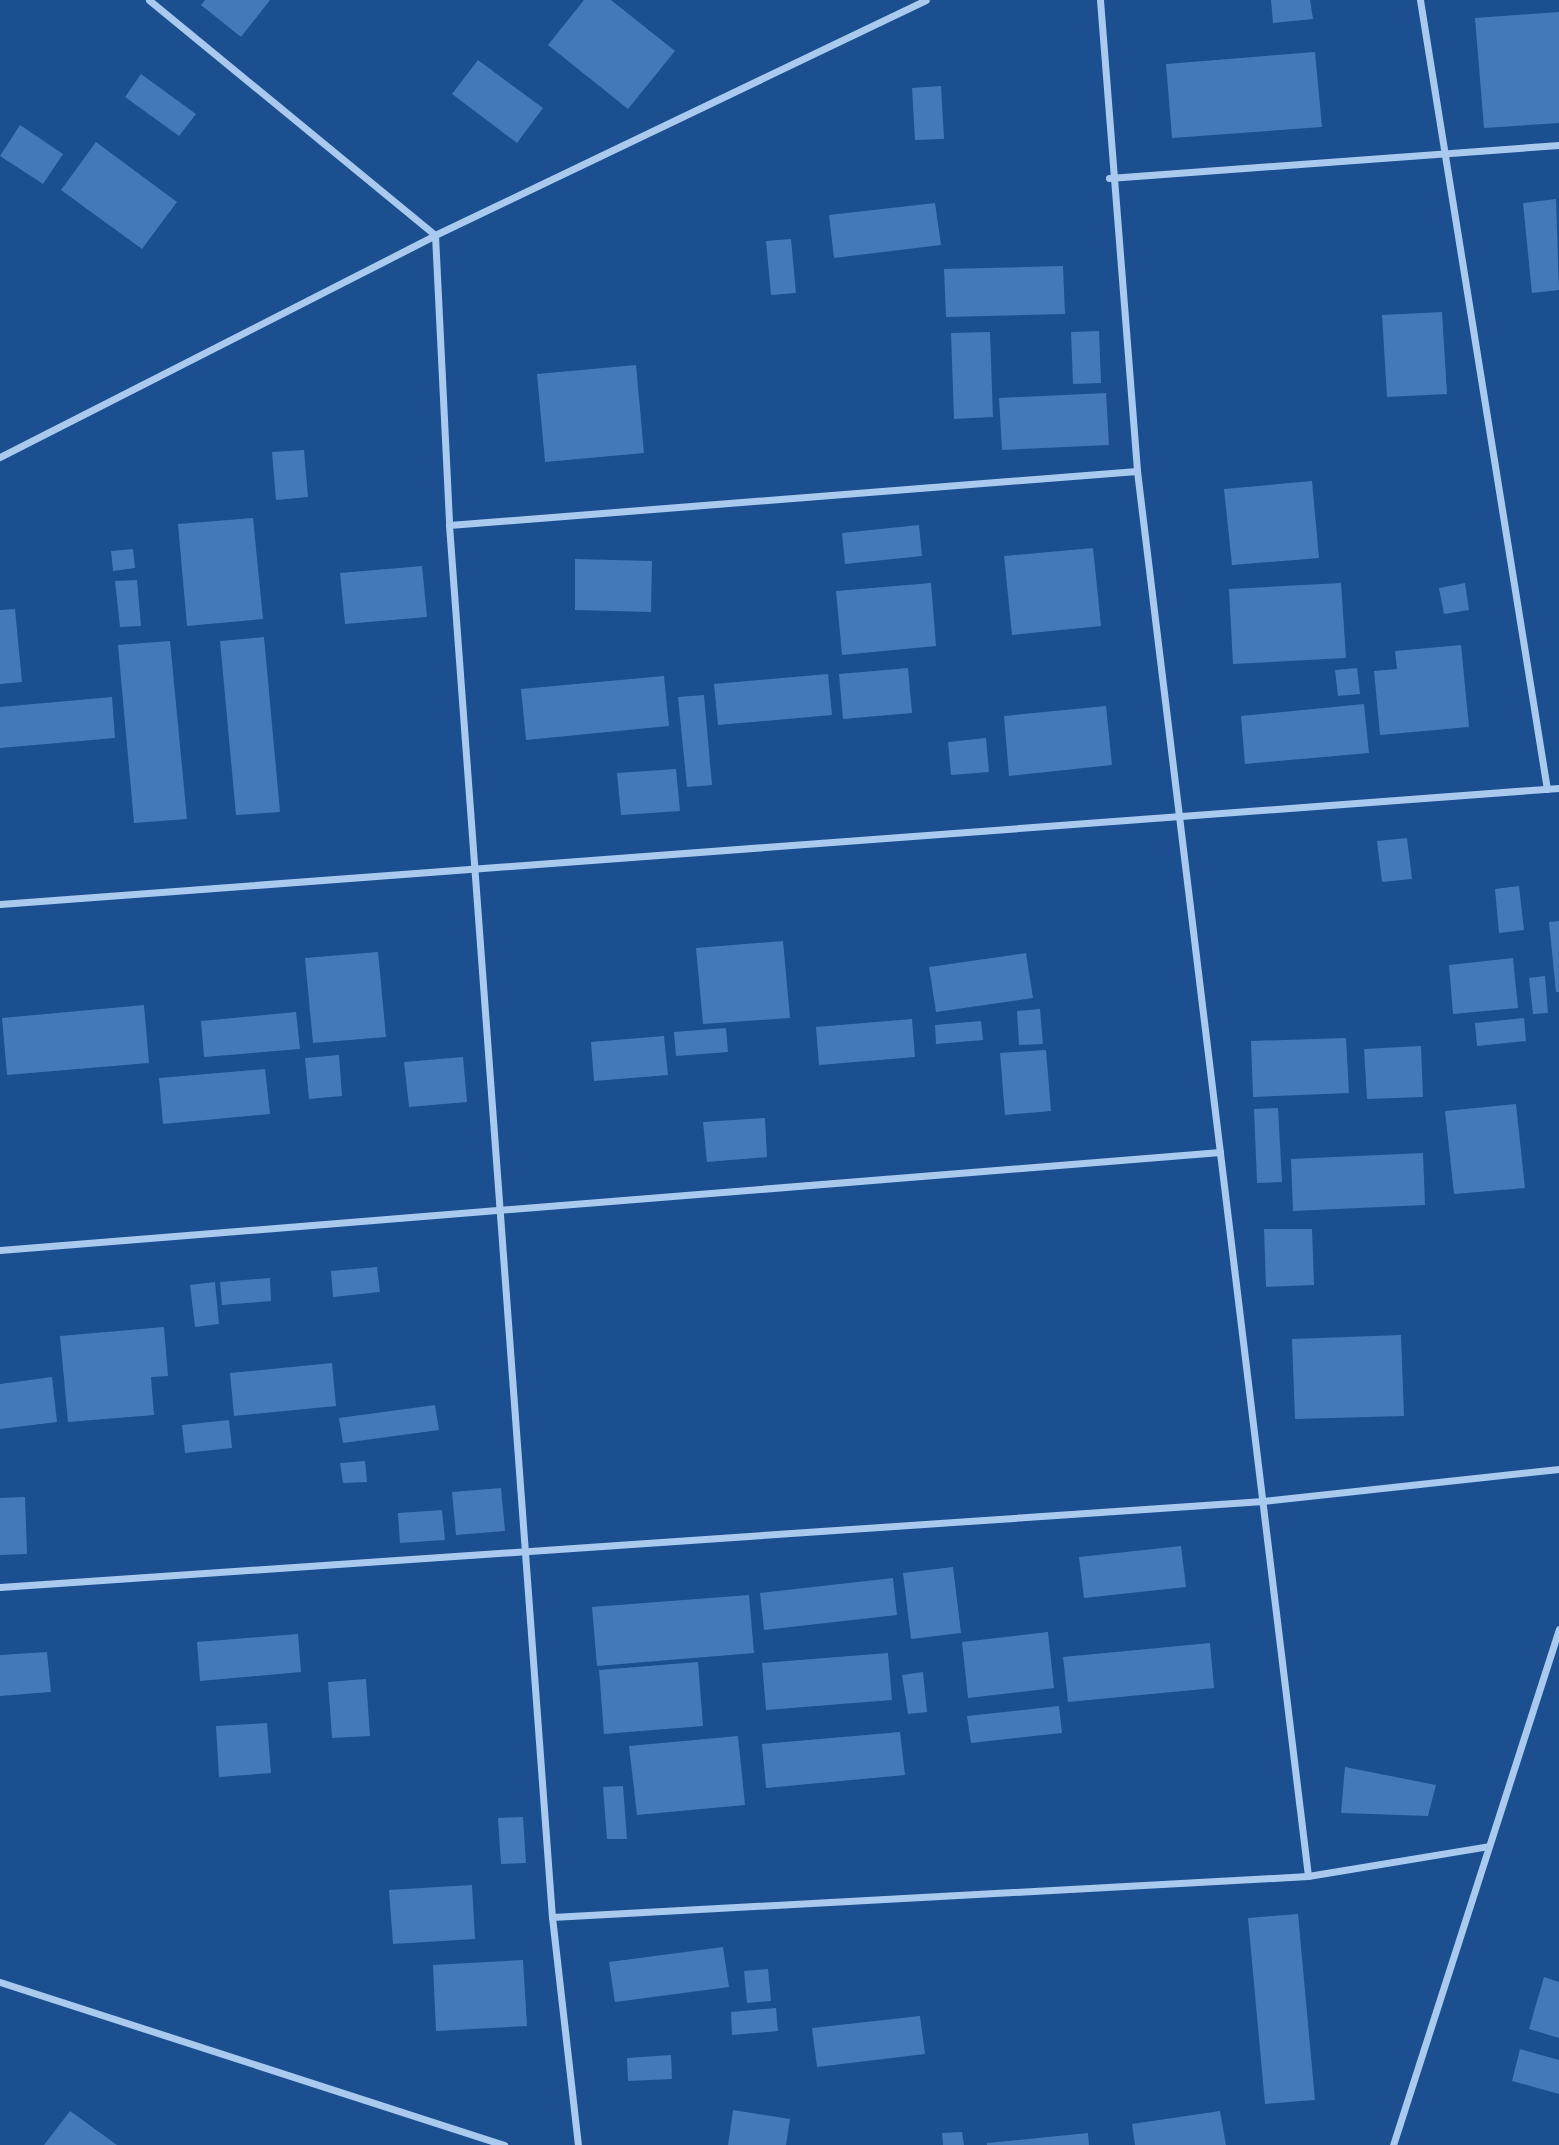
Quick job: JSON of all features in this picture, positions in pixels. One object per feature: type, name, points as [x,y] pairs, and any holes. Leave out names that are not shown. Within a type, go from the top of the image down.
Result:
[{"type":"street","points":[[149,0],[435,235],[449,526],[473,869],[552,1917],[578,2145]]},
{"type":"street","points":[[0,457],[435,235],[926,0]]},
{"type":"street","points":[[1100,0],[1109,178],[1137,471],[1308,1876]]},
{"type":"street","points":[[1420,0],[1442,153],[1546,789]]},
{"type":"street","points":[[1109,178],[1559,145]]},
{"type":"street","points":[[449,526],[1137,471]]},
{"type":"street","points":[[0,904],[1559,788]]},
{"type":"street","points":[[0,1250],[1220,1152]]},
{"type":"street","points":[[0,1587],[1263,1501],[1559,1469]]},
{"type":"street","points":[[1393,2145],[1559,1629]]},
{"type":"street","points":[[552,1917],[1308,1876],[1489,1846]]},
{"type":"street","points":[[0,1982],[504,2145]]},
{"type":"building","points":[[205,0],[270,0],[241,37],[201,5]]},
{"type":"building","points":[[584,0],[611,0],[675,51],[628,109],[548,45]]},
{"type":"building","points":[[1271,0],[1310,0],[1313,19],[1273,23]]},
{"type":"building","points":[[1559,12],[1559,123],[1484,128],[1475,18]]},
{"type":"building","points":[[1315,52],[1322,127],[1172,138],[1166,64]]},
{"type":"building","points":[[478,60],[543,108],[517,143],[452,94]]},
{"type":"building","points":[[141,74],[196,114],[179,136],[125,97]]},
{"type":"building","points":[[941,86],[944,139],[915,140],[912,88]]},
{"type":"building","points":[[20,125],[63,154],[43,184],[0,156]]},
{"type":"building","points":[[96,142],[177,202],[142,249],[61,190]]},
{"type":"building","points":[[1556,199],[1559,290],[1532,293],[1523,203]]},
{"type":"building","points":[[935,203],[941,245],[834,258],[829,215]]},
{"type":"building","points":[[791,239],[796,293],[771,295],[766,241]]},
{"type":"building","points":[[1063,266],[1065,314],[946,317],[944,269]]},
{"type":"building","points":[[1442,312],[1447,394],[1387,397],[1382,315]]},
{"type":"building","points":[[1099,331],[1101,383],[1073,384],[1071,332]]},
{"type":"building","points":[[990,332],[993,417],[954,419],[951,333]]},
{"type":"building","points":[[636,365],[644,453],[545,462],[537,374]]},
{"type":"building","points":[[1106,393],[1109,445],[1002,450],[999,398]]},
{"type":"building","points":[[304,450],[308,497],[276,500],[272,452]]},
{"type":"building","points":[[1312,481],[1319,558],[1232,565],[1224,489]]},
{"type":"building","points":[[253,518],[263,619],[187,626],[178,524]]},
{"type":"building","points":[[919,525],[922,556],[845,564],[842,533]]},
{"type":"building","points":[[1093,548],[1101,626],[1012,635],[1004,556]]},
{"type":"building","points":[[133,549],[135,568],[113,571],[111,551]]},
{"type":"building","points":[[575,559],[652,561],[651,612],[575,610]]},
{"type":"building","points":[[422,566],[427,617],[345,624],[340,573]]},
{"type":"building","points":[[137,580],[141,626],[120,627],[115,581]]},
{"type":"building","points":[[931,583],[936,646],[842,655],[836,591]]},
{"type":"building","points":[[1341,583],[1346,658],[1233,664],[1229,589]]},
{"type":"building","points":[[1465,583],[1469,610],[1444,614],[1439,588]]},
{"type":"building","points":[[15,609],[22,682],[0,684],[0,610]]},
{"type":"building","points":[[264,637],[280,812],[236,815],[220,641]]},
{"type":"building","points":[[170,641],[187,819],[134,823],[118,645]]},
{"type":"building","points":[[1461,645],[1469,727],[1380,735],[1374,671],[1397,669],[1395,651]]},
{"type":"building","points":[[908,668],[912,713],[843,719],[839,674]]},
{"type":"building","points":[[1357,668],[1360,694],[1338,696],[1335,670]]},
{"type":"building","points":[[828,674],[832,715],[718,725],[714,684]]},
{"type":"building","points":[[664,676],[669,726],[526,740],[521,689]]},
{"type":"building","points":[[704,695],[712,785],[687,787],[678,697]]},
{"type":"building","points":[[112,697],[115,738],[0,748],[0,707]]},
{"type":"building","points":[[1364,704],[1369,753],[1245,764],[1241,716]]},
{"type":"building","points":[[1106,706],[1112,765],[1009,776],[1004,716]]},
{"type":"building","points":[[986,738],[989,772],[951,775],[948,742]]},
{"type":"building","points":[[676,769],[680,811],[621,815],[617,773]]},
{"type":"building","points":[[1407,838],[1412,879],[1382,882],[1377,841]]},
{"type":"building","points":[[1519,886],[1524,930],[1499,933],[1495,889]]},
{"type":"building","points":[[1559,921],[1559,992],[1556,992],[1549,922]]},
{"type":"building","points":[[783,941],[790,1018],[703,1024],[696,948]]},
{"type":"building","points":[[378,952],[386,1037],[313,1043],[305,958]]},
{"type":"building","points":[[1026,953],[1033,998],[936,1012],[929,967]]},
{"type":"building","points":[[1513,958],[1518,1008],[1453,1014],[1449,965]]},
{"type":"building","points":[[1545,976],[1548,1013],[1533,1014],[1529,978]]},
{"type":"building","points":[[144,1005],[149,1063],[7,1075],[2,1018]]},
{"type":"building","points":[[1040,1009],[1043,1044],[1019,1045],[1017,1011]]},
{"type":"building","points":[[296,1012],[300,1049],[204,1057],[201,1021]]},
{"type":"building","points":[[1524,1018],[1526,1041],[1477,1046],[1475,1023]]},
{"type":"building","points":[[912,1019],[915,1057],[819,1065],[816,1027]]},
{"type":"building","points":[[981,1021],[983,1040],[936,1044],[935,1025]]},
{"type":"building","points":[[726,1028],[728,1052],[676,1056],[674,1032]]},
{"type":"building","points":[[664,1036],[668,1075],[594,1081],[591,1042]]},
{"type":"building","points":[[1346,1038],[1349,1093],[1253,1097],[1251,1041]]},
{"type":"building","points":[[1421,1046],[1423,1097],[1367,1099],[1364,1049]]},
{"type":"building","points":[[1046,1050],[1051,1111],[1005,1115],[1000,1053]]},
{"type":"building","points":[[339,1055],[342,1096],[309,1099],[305,1058]]},
{"type":"building","points":[[463,1057],[467,1102],[409,1107],[404,1062]]},
{"type":"building","points":[[265,1069],[270,1114],[163,1124],[159,1078]]},
{"type":"building","points":[[1516,1104],[1525,1188],[1454,1194],[1445,1111]]},
{"type":"building","points":[[1278,1108],[1282,1182],[1257,1183],[1254,1109]]},
{"type":"building","points":[[765,1118],[767,1157],[707,1162],[703,1122]]},
{"type":"building","points":[[1423,1153],[1425,1205],[1293,1211],[1291,1159]]},
{"type":"building","points":[[1264,1229],[1312,1229],[1314,1285],[1266,1287]]},
{"type":"building","points":[[377,1267],[380,1292],[333,1297],[331,1271]]},
{"type":"building","points":[[270,1278],[271,1301],[222,1305],[220,1282]]},
{"type":"building","points":[[215,1282],[219,1324],[195,1327],[190,1285]]},
{"type":"building","points":[[164,1327],[168,1376],[151,1377],[154,1415],[68,1422],[60,1336]]},
{"type":"building","points":[[1401,1335],[1404,1416],[1295,1419],[1292,1339]]},
{"type":"building","points":[[332,1363],[336,1406],[234,1416],[230,1373]]},
{"type":"building","points":[[52,1377],[57,1422],[0,1429],[0,1384]]},
{"type":"building","points":[[435,1405],[439,1430],[343,1443],[339,1418]]},
{"type":"building","points":[[229,1420],[232,1448],[185,1453],[182,1425]]},
{"type":"building","points":[[365,1461],[367,1482],[343,1483],[340,1463]]},
{"type":"building","points":[[501,1488],[505,1531],[456,1535],[452,1492]]},
{"type":"building","points":[[25,1497],[27,1554],[0,1555],[0,1498]]},
{"type":"building","points":[[442,1510],[445,1540],[400,1543],[398,1513]]},
{"type":"building","points":[[1181,1546],[1186,1587],[1084,1598],[1079,1557]]},
{"type":"building","points":[[953,1567],[961,1633],[911,1639],[903,1573]]},
{"type":"building","points":[[893,1578],[897,1615],[764,1630],[760,1593]]},
{"type":"building","points":[[749,1595],[754,1653],[597,1666],[592,1607]]},
{"type":"building","points":[[1048,1632],[1054,1688],[968,1698],[962,1642]]},
{"type":"building","points":[[298,1634],[301,1672],[200,1681],[197,1642]]},
{"type":"building","points":[[1210,1643],[1214,1688],[1068,1702],[1063,1657]]},
{"type":"building","points":[[47,1652],[51,1692],[0,1696],[0,1655]]},
{"type":"building","points":[[888,1653],[892,1700],[766,1710],[762,1663]]},
{"type":"building","points":[[698,1662],[703,1726],[604,1734],[599,1670]]},
{"type":"building","points":[[923,1672],[927,1712],[908,1714],[902,1675]]},
{"type":"building","points":[[366,1679],[370,1736],[332,1738],[328,1682]]},
{"type":"building","points":[[1059,1706],[1062,1733],[971,1743],[967,1716]]},
{"type":"building","points":[[267,1723],[271,1773],[219,1777],[216,1726]]},
{"type":"building","points":[[900,1732],[905,1775],[766,1788],[762,1744]]},
{"type":"building","points":[[738,1736],[745,1805],[637,1815],[629,1746]]},
{"type":"building","points":[[1345,1767],[1436,1785],[1428,1816],[1341,1813]]},
{"type":"building","points":[[623,1786],[627,1839],[607,1839],[603,1787]]},
{"type":"building","points":[[523,1817],[526,1863],[501,1864],[498,1818]]},
{"type":"building","points":[[472,1885],[475,1939],[393,1944],[389,1890]]},
{"type":"building","points":[[1298,1914],[1315,2100],[1265,2104],[1248,1918]]},
{"type":"building","points":[[723,1947],[729,1987],[615,2002],[609,1962]]},
{"type":"building","points":[[523,1960],[527,2026],[436,2031],[433,1965]]},
{"type":"building","points":[[768,1969],[771,2001],[747,2003],[744,1971]]},
{"type":"building","points":[[1544,1977],[1559,1982],[1559,2038],[1529,2029]]},
{"type":"building","points":[[776,2008],[778,2031],[732,2035],[731,2012]]},
{"type":"building","points":[[920,2016],[925,2054],[817,2067],[812,2028]]},
{"type":"building","points":[[1520,2049],[1559,2060],[1559,2094],[1512,2081]]},
{"type":"building","points":[[671,2055],[672,2079],[628,2081],[627,2058]]},
{"type":"building","points":[[733,2110],[790,2119],[786,2145],[728,2145]]},
{"type":"building","points":[[70,2111],[117,2145],[44,2145]]},
{"type":"building","points":[[1220,2111],[1226,2145],[1135,2145],[1132,2124]]},
{"type":"building","points":[[962,2132],[964,2145],[943,2145],[942,2133]]},
{"type":"building","points":[[1088,2133],[1089,2145],[987,2145],[987,2143]]}]
